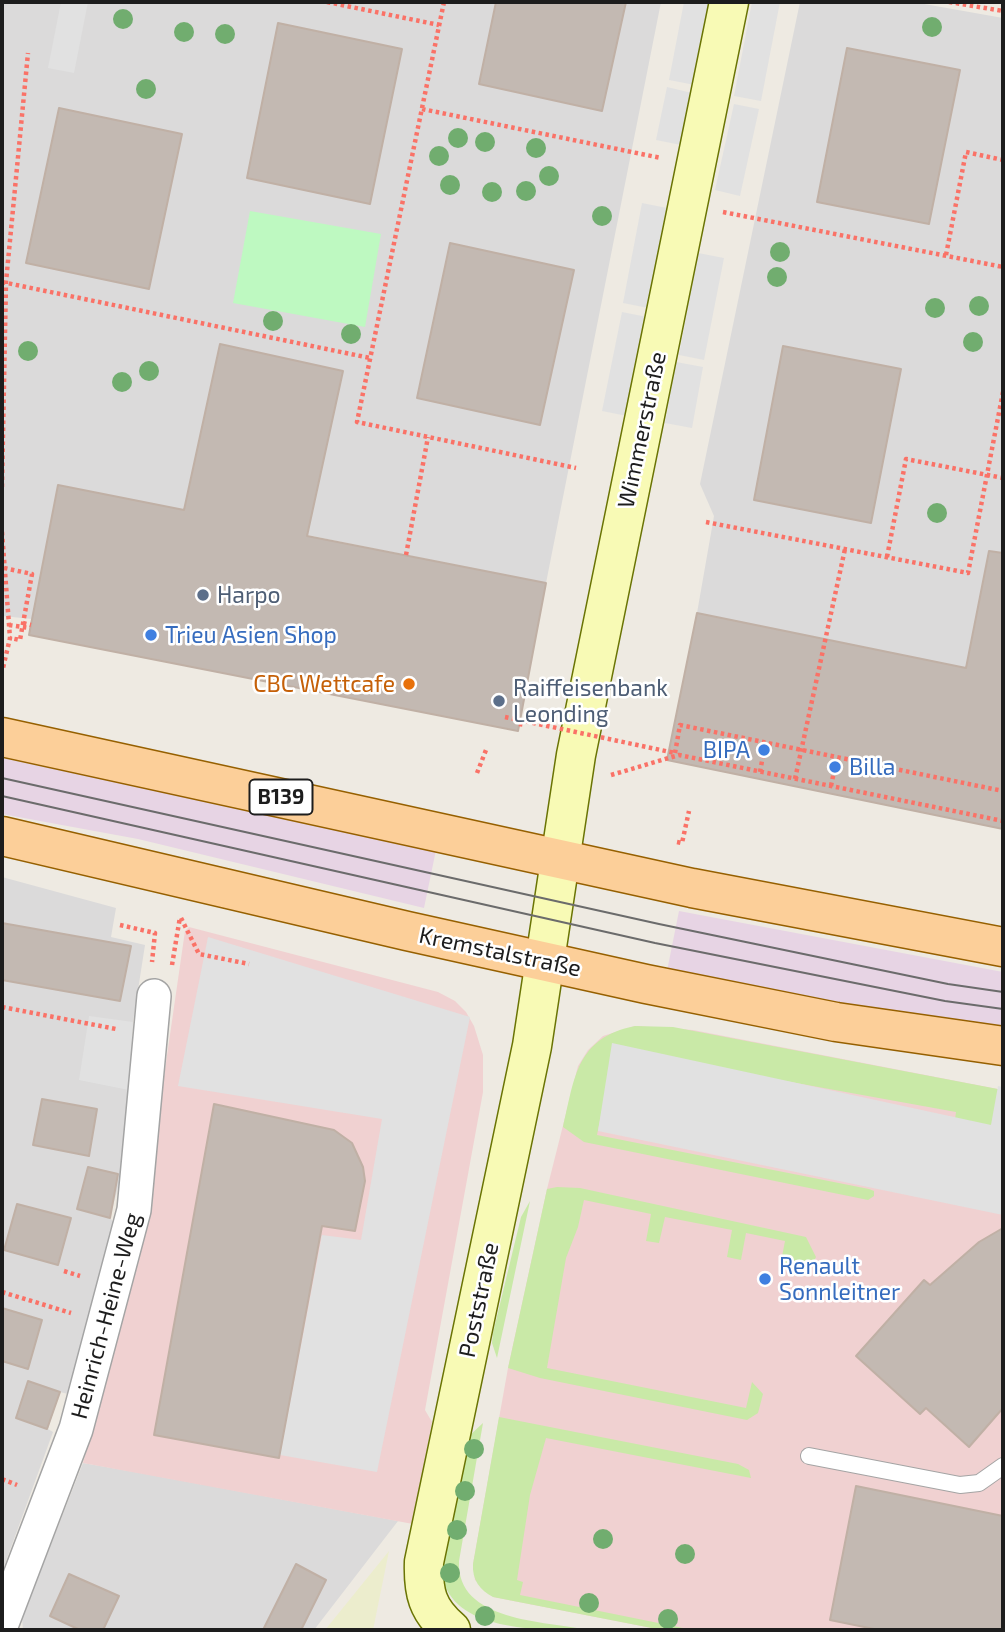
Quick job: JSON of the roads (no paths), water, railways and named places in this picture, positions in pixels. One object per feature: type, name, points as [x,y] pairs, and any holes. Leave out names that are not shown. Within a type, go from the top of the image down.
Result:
[{"type":"main road","name":"B139","points":[[2,737],[692,888],[1003,947]]},
{"type":"main road","name":"Kremstalstraße","points":[[2,836],[545,961],[836,1022],[1003,1046]]},
{"type":"street","name":"Wimmerstraße","points":[[545,961],[576,755],[729,2]]},
{"type":"street","name":"Poststraße","points":[[450,1630],[431,1611],[423,1587],[424,1562],[532,1046],[545,961]]},
{"type":"street","name":"Heinrich-Heine-Weg","points":[[2,1623],[76,1429],[138,1190],[154,996]]},
{"type":"lane","points":[[809,1456],[960,1485],[979,1483],[1003,1466]]},
{"type":"tram line","points":[[2,778],[659,924],[948,984],[1003,992]]},
{"type":"tram line","points":[[2,796],[655,943],[945,1001],[1003,1009]]},
{"type":"place","name":"Harpo","points":[[203,595]]},
{"type":"place","name":"Trieu Asien Shop","points":[[151,635]]},
{"type":"place","name":"CBC Wettcafe","points":[[409,684]]},
{"type":"place","name":"Raiffeisenbank Leonding","points":[[499,701]]},
{"type":"place","name":"BIPA","points":[[764,750]]},
{"type":"place","name":"Billa","points":[[835,767]]},
{"type":"place","name":"Renault Sonnleitner","points":[[765,1279]]}]
